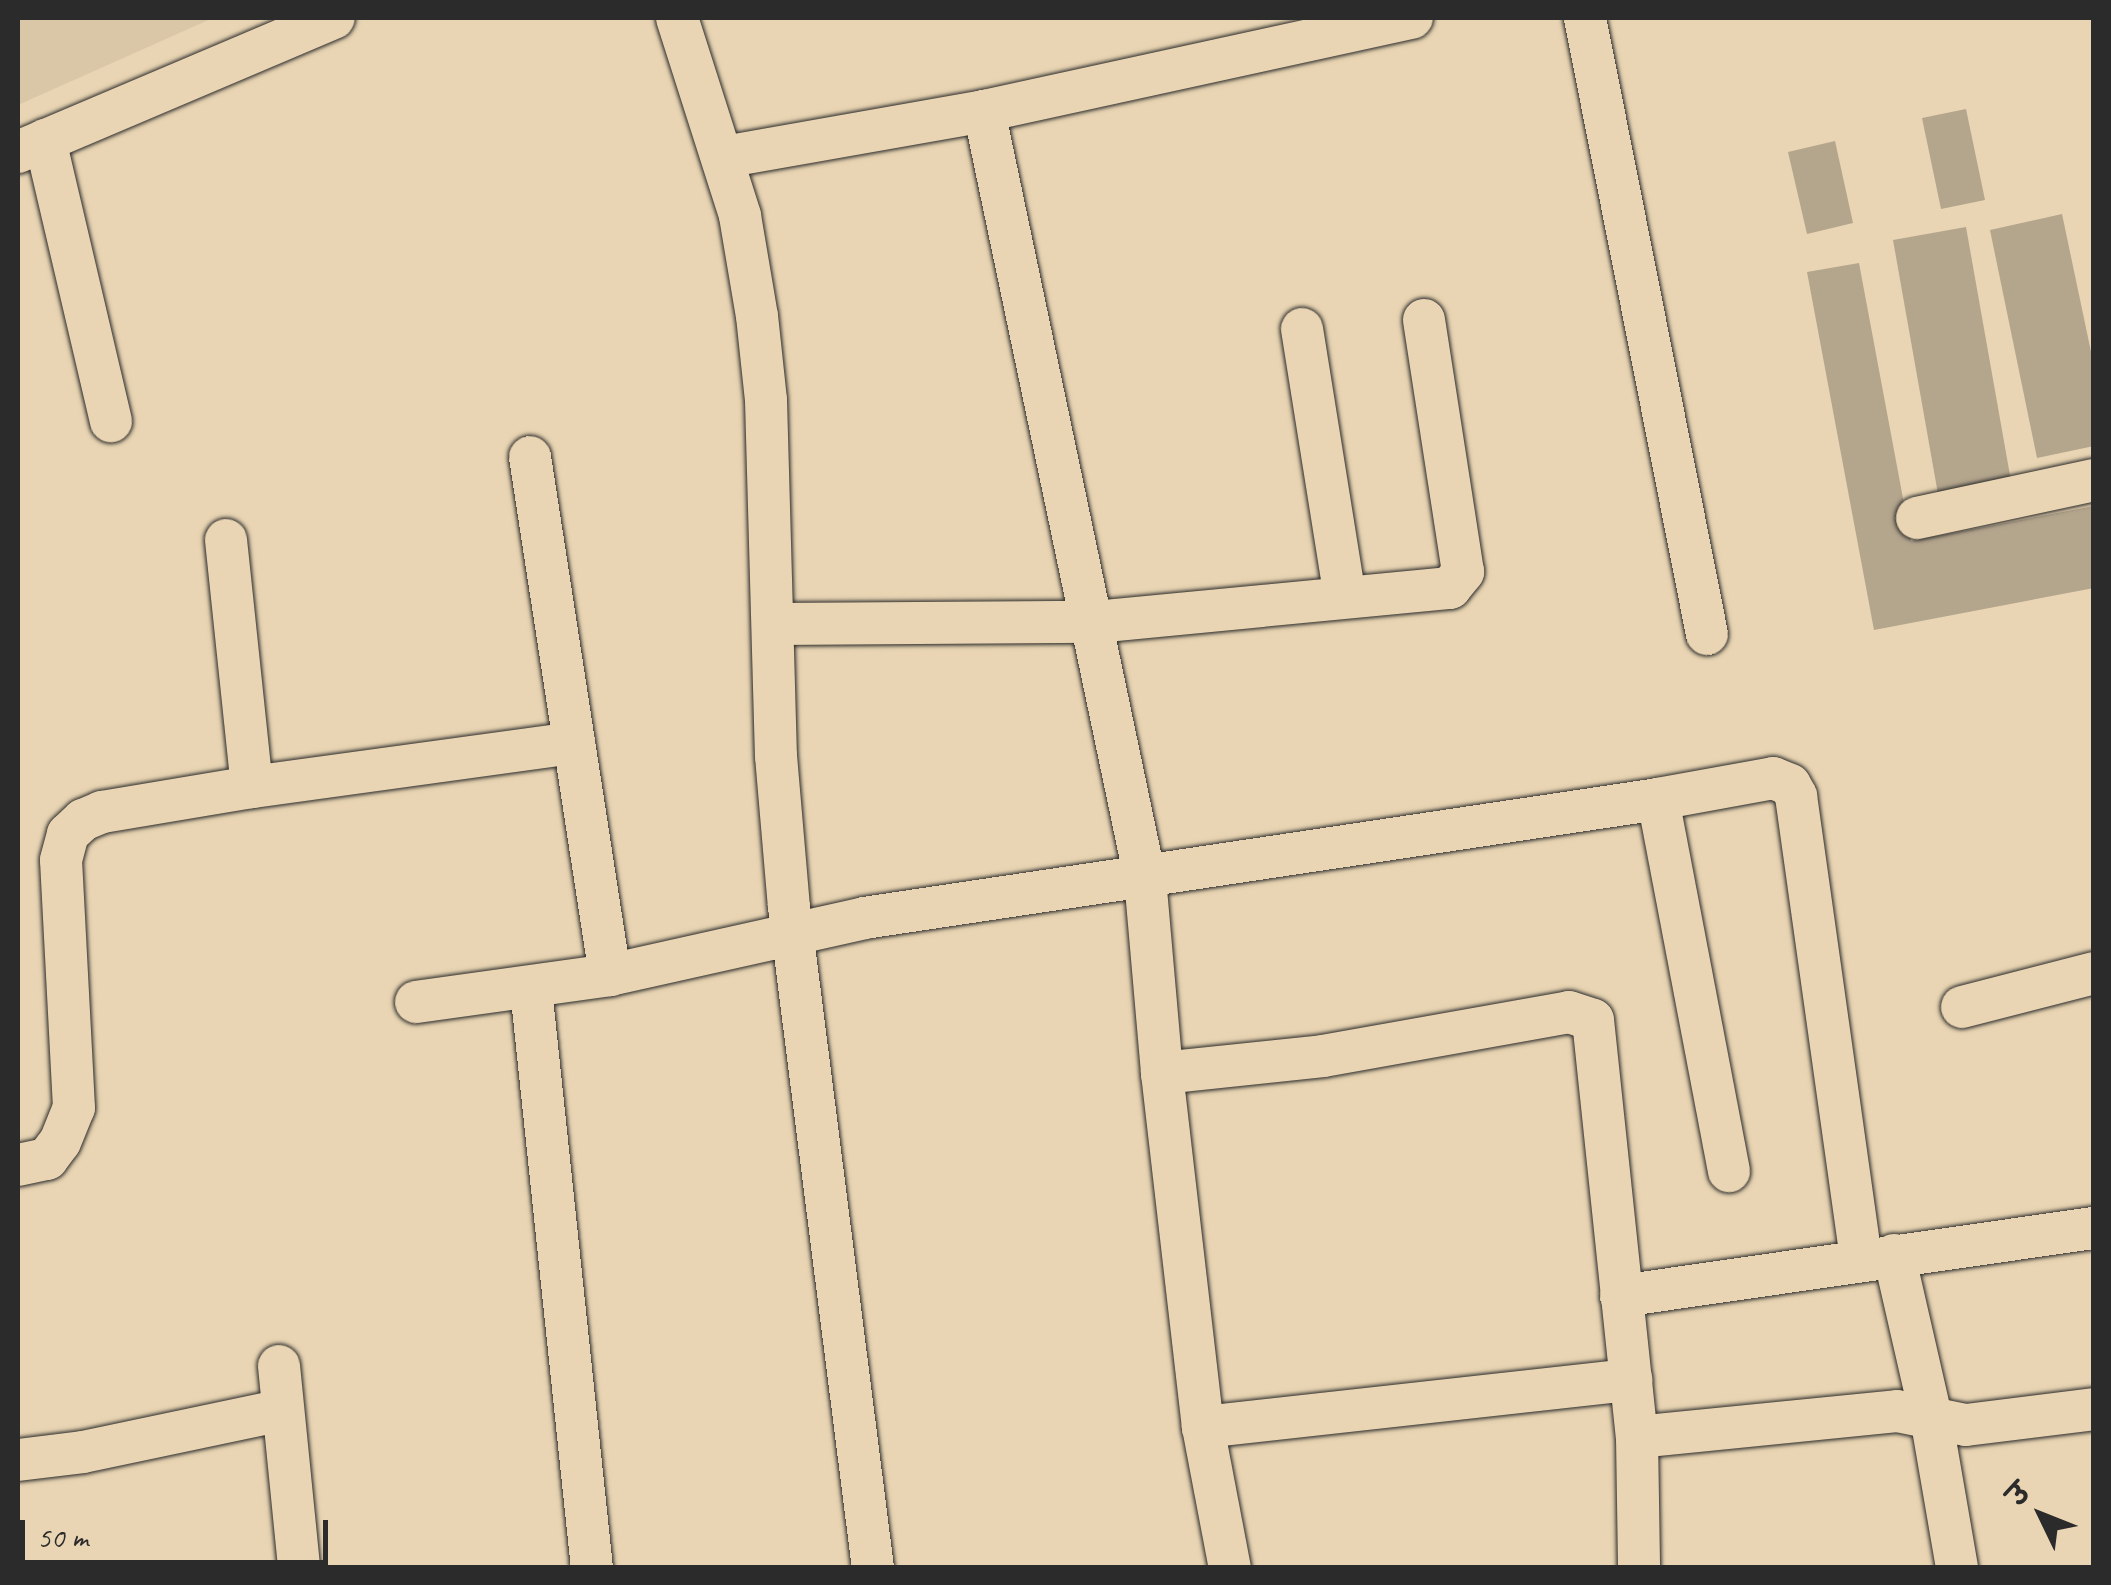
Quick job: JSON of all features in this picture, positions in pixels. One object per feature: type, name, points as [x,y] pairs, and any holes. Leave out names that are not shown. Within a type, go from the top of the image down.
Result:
[{"type":"street","points":[[111,420],[31,146],[334,18]]},
{"type":"street","points":[[677,18],[740,216],[766,400],[776,624],[776,756],[792,932],[873,1568]]},
{"type":"street","points":[[724,157],[984,111],[1412,18]]},
{"type":"street","points":[[1585,18],[1708,634]]},
{"type":"street","points":[[984,111],[1095,622],[1145,878],[1162,1074],[1203,1428],[1230,1568]]},
{"type":"street","points":[[776,624],[1095,622],[1345,597],[1440,592],[1460,581],[1463,572],[1424,320]]},
{"type":"street","points":[[1302,330],[1345,597]]},
{"type":"street","points":[[530,457],[610,975]]},
{"type":"street","points":[[1916,518],[2094,480]]},
{"type":"street","points":[[226,540],[252,787]]},
{"type":"street","points":[[18,1165],[47,1160],[60,1142],[74,1108],[61,860],[68,834],[102,812],[574,742]]},
{"type":"street","points":[[416,1002],[532,990],[864,918],[1658,799],[1772,778],[1790,784],[1796,796],[1878,1258],[1930,1417],[1956,1568]]},
{"type":"street","points":[[1658,799],[1729,1171]]},
{"type":"street","points":[[1962,1007],[2094,973]]},
{"type":"street","points":[[532,990],[592,1568]]},
{"type":"street","points":[[1162,1074],[1324,1056],[1569,1012],[1594,1020],[1637,1437],[1640,1568]]},
{"type":"street","points":[[1621,1296],[2094,1228]]},
{"type":"street","points":[[278,1366],[299,1568]]},
{"type":"street","points":[[1203,1428],[1632,1380]]},
{"type":"street","points":[[1637,1437],[1898,1411],[1966,1425],[2094,1409]]},
{"type":"street","points":[[18,1460],[83,1452],[283,1410]]},
{"type":"shaded area","points":[[18,18],[213,18],[18,105]]},
{"type":"building","points":[[1966,109],[1985,200],[1941,209],[1922,118]]},
{"type":"building","points":[[1835,141],[1853,223],[1807,234],[1788,152]]},
{"type":"building","points":[[2062,214],[2094,366],[2094,446],[2037,458],[1990,230]]},
{"type":"building","points":[[1966,227],[2011,481],[1938,494],[1893,240]]},
{"type":"building","points":[[1859,263],[1911,541],[2094,506],[2094,588],[1874,630],[1807,272]]}]
